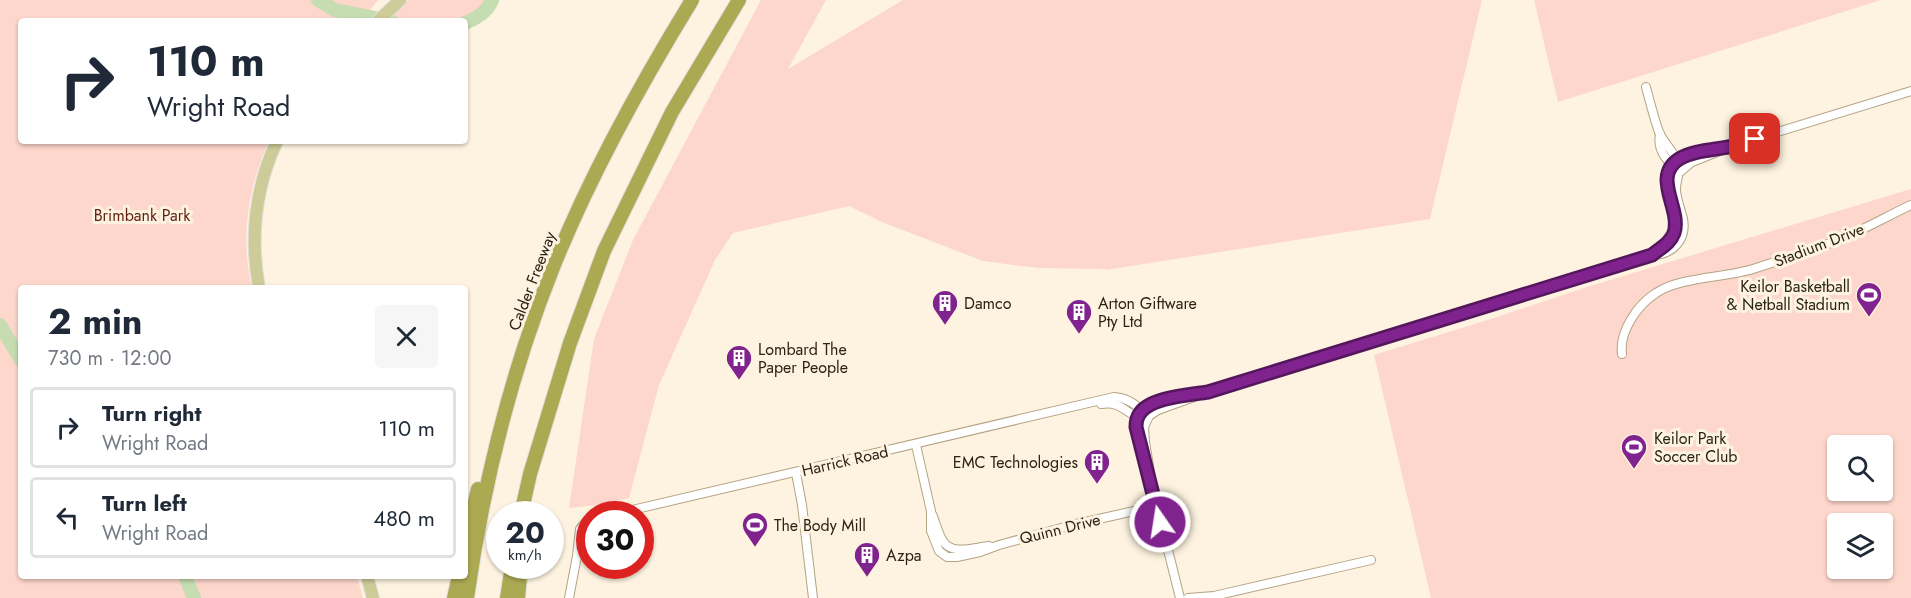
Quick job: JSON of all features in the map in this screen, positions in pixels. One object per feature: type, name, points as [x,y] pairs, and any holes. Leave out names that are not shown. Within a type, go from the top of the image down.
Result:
[{"type":"highway","name":"Calder Freeway","points":[[467,598],[476,540],[501,429],[530,331],[554,265],[576,213],[618,129],[655,60],[692,0]]},
{"type":"highway","points":[[526,501],[530,474],[570,343],[604,251],[672,112],[739,0]]},
{"type":"highway","points":[[468,531],[480,481],[512,372],[554,265]]},
{"type":"highway","points":[[454,598],[458,579]]},
{"type":"highway","points":[[507,598],[510,579]]},
{"type":"highway","points":[[518,598],[520,579]]},
{"type":"main road","points":[[381,18],[400,0]]},
{"type":"main road","points":[[259,285],[254,245],[256,214],[263,177],[276,144]]},
{"type":"main road","points":[[369,579],[373,598]]},
{"type":"street","points":[[1646,87],[1660,134],[1680,172]]},
{"type":"street","points":[[1180,598],[1156,506],[1144,434],[1147,419],[1153,412],[1208,392],[1652,255],[1669,252],[1681,240],[1683,232],[1683,219],[1676,186],[1680,172],[1692,162],[1732,146],[1911,92]]},
{"type":"street","points":[[1652,255],[1668,243],[1675,231],[1667,186],[1667,178],[1674,163],[1698,152],[1732,146]]},
{"type":"street","name":"Stadium Drive","points":[[1622,354],[1620,345],[1624,330],[1646,301],[1660,291],[1680,283],[1752,269],[1829,244],[1911,205]]},
{"type":"street","points":[[1153,490],[1137,435],[1136,427],[1140,414],[1147,406],[1162,400],[1208,392]]},
{"type":"street","name":"Harrick Road","points":[[654,505],[1114,397],[1126,400],[1140,414]]},
{"type":"street","points":[[1140,414],[1147,419]]},
{"type":"street","name":"Quinn Drive","points":[[916,445],[931,511],[942,540],[951,548],[961,550],[999,545],[1156,506]]},
{"type":"street","points":[[796,473],[813,598]]},
{"type":"street","points":[[1188,598],[1212,597],[1371,560]]},
{"type":"street","points":[[569,598],[576,565]]},
{"type":"green space","name":"Brimbank Park","points":[[0,0],[378,0],[363,18],[18,18],[18,144],[268,144],[256,176],[248,213],[247,251],[251,285],[18,285],[18,579],[358,579],[363,598],[0,598]]},
{"type":"green space","points":[[408,0],[492,0],[485,11],[468,22],[468,18],[390,18]]},
{"type":"green space","points":[[761,0],[826,0],[788,69],[903,0],[1482,0],[1430,219],[1105,270],[1039,268],[983,261],[882,222],[849,206],[733,233],[715,260],[659,385],[629,498],[616,501],[576,501],[576,507],[569,508],[594,339],[633,240]]},
{"type":"green space","points":[[1534,0],[1881,0],[1558,102]]},
{"type":"green space","points":[[1911,189],[1911,598],[1431,598],[1374,355],[1587,287]]},
{"type":"waterway","points":[[318,0],[335,10],[376,18]]},
{"type":"waterway","points":[[468,22],[488,8],[492,0]]},
{"type":"waterway","points":[[0,325],[18,355]]},
{"type":"waterway","points":[[186,579],[194,598]]},
{"type":"place","name":"Keilor Basketball & Netball Stadium","points":[[1869,318]]},
{"type":"place","name":"Damco","points":[[945,326]]},
{"type":"place","name":"Arton Giftware Pty Ltd","points":[[1079,335]]},
{"type":"place","name":"Lombard The Paper People","points":[[739,381]]},
{"type":"place","name":"Keilor Park Soccer Club","points":[[1634,470]]},
{"type":"place","name":"EMC Technologies","points":[[1097,485]]},
{"type":"place","name":"The Body Mill","points":[[755,548]]},
{"type":"place","name":"Azpa","points":[[867,578]]},
{"type":"route","points":[[1160,522],[1136,427],[1139,413],[1147,406],[1169,398],[1208,392],[1652,255],[1668,243],[1675,231],[1667,186],[1667,178],[1672,165],[1691,154],[1755,139]]}]
